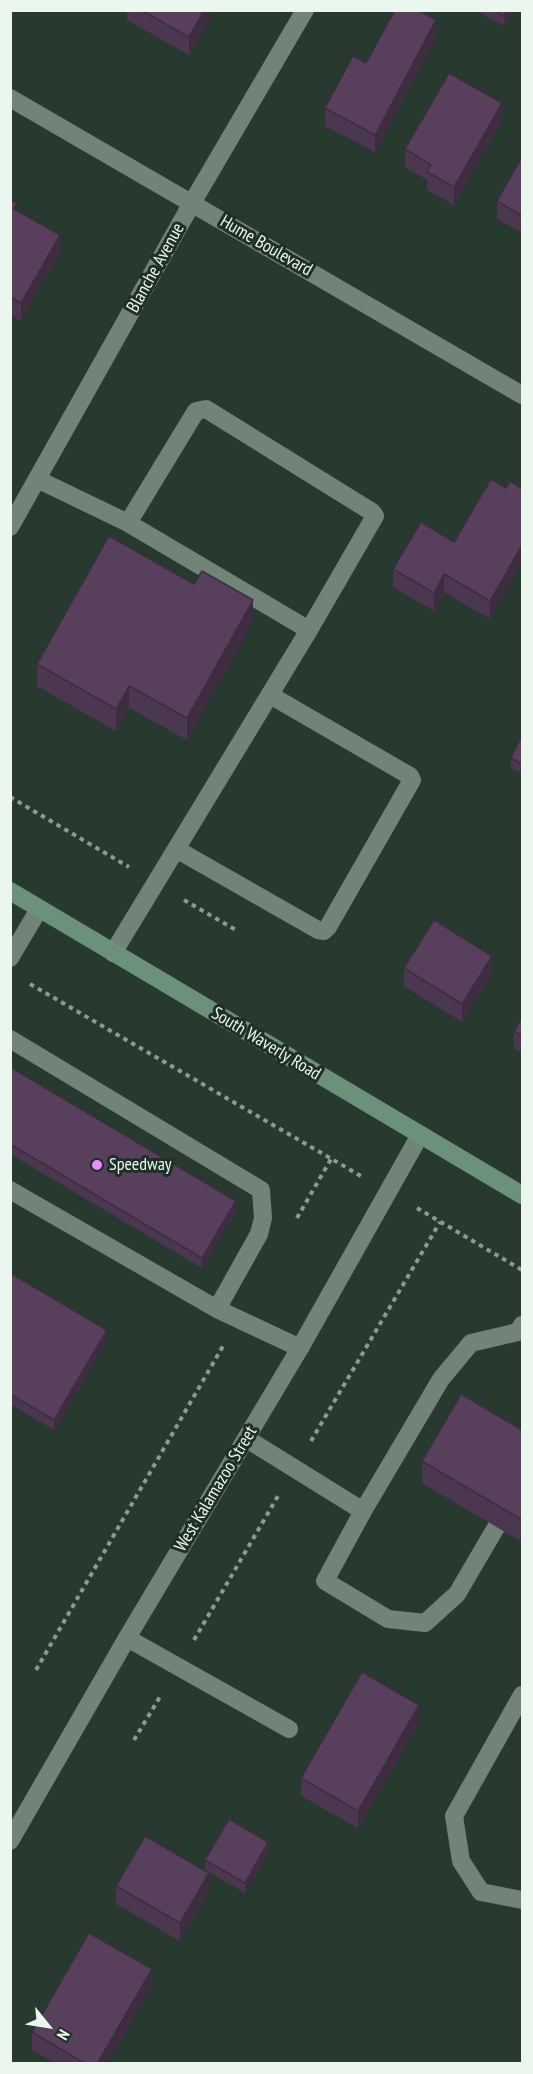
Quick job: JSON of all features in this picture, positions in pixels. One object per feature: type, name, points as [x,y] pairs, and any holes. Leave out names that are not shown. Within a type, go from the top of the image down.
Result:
[{"type":"main road","name":"South Waverly Road","points":[[10,891],[522,1195]]},
{"type":"street","name":"Blanche Avenue","points":[[10,527],[39,480],[192,203],[305,10]]},
{"type":"street","name":"Hume Boulevard","points":[[10,98],[522,395]]},
{"type":"street","points":[[113,953],[309,630],[375,516],[206,409],[196,411],[128,523]]},
{"type":"street","points":[[39,480],[128,523],[309,630]]},
{"type":"street","points":[[176,849],[318,930],[324,931],[328,927],[412,780],[410,776],[270,695]]},
{"type":"street","points":[[10,958],[39,909]]},
{"type":"street","points":[[10,1039],[261,1190],[263,1218],[259,1234],[217,1310]]},
{"type":"street","name":"West Kalamazoo Street","points":[[10,1842],[127,1638],[300,1348],[420,1135]]},
{"type":"street","points":[[10,1190],[217,1310],[300,1348]]},
{"type":"street","points":[[521,1332],[471,1342],[441,1379],[363,1510],[325,1581],[388,1619],[425,1623],[457,1593],[522,1484]]},
{"type":"street","points":[[247,1439],[363,1510]]},
{"type":"street","points":[[127,1638],[289,1729]]},
{"type":"street","points":[[522,1695],[454,1816],[460,1862],[481,1892],[522,1900]]},
{"type":"path","points":[[10,797],[236,930]]},
{"type":"path","points":[[21,979],[522,1270]]},
{"type":"path","points":[[296,1219],[331,1159]]},
{"type":"path","points":[[36,1670],[238,1319]]},
{"type":"building","points":[[141,10],[204,10],[189,37]]},
{"type":"building","points":[[395,10],[418,10],[436,20],[375,135],[325,108],[353,56],[366,63]]},
{"type":"building","points":[[494,10],[507,10],[504,16]]},
{"type":"building","points":[[449,73],[502,103],[454,187],[427,172],[431,165],[405,149]]},
{"type":"building","points":[[522,157],[522,216],[497,201]]},
{"type":"building","points":[[10,199],[17,203],[14,209],[60,235],[21,303],[10,297]]},
{"type":"building","points":[[491,479],[506,488],[510,481],[522,489],[522,545],[490,601],[444,574],[434,593],[393,569],[421,522],[454,542]]},
{"type":"building","points":[[109,536],[194,584],[202,571],[253,600],[187,718],[129,686],[116,709],[37,664]]},
{"type":"building","points":[[522,735],[522,764],[511,758]]},
{"type":"building","points":[[434,920],[492,956],[462,1004],[404,968]]},
{"type":"building","points":[[522,1017],[522,1036],[514,1031]]},
{"type":"building","points":[[10,1067],[236,1201],[202,1258],[10,1144]]},
{"type":"building","points":[[10,1273],[107,1330],[54,1420],[10,1394]]},
{"type":"building","points":[[461,1394],[522,1430],[522,1520],[422,1461]]},
{"type":"building","points":[[362,1672],[419,1705],[358,1811],[301,1778]]},
{"type":"building","points":[[229,1819],[268,1842],[245,1883],[205,1860]]},
{"type":"building","points":[[145,1836],[209,1873],[180,1923],[116,1886]]},
{"type":"building","points":[[89,1933],[152,1969],[97,2064],[86,2064],[32,2032]]},
{"type":"place","name":"Speedway","points":[[97,1165]]}]
